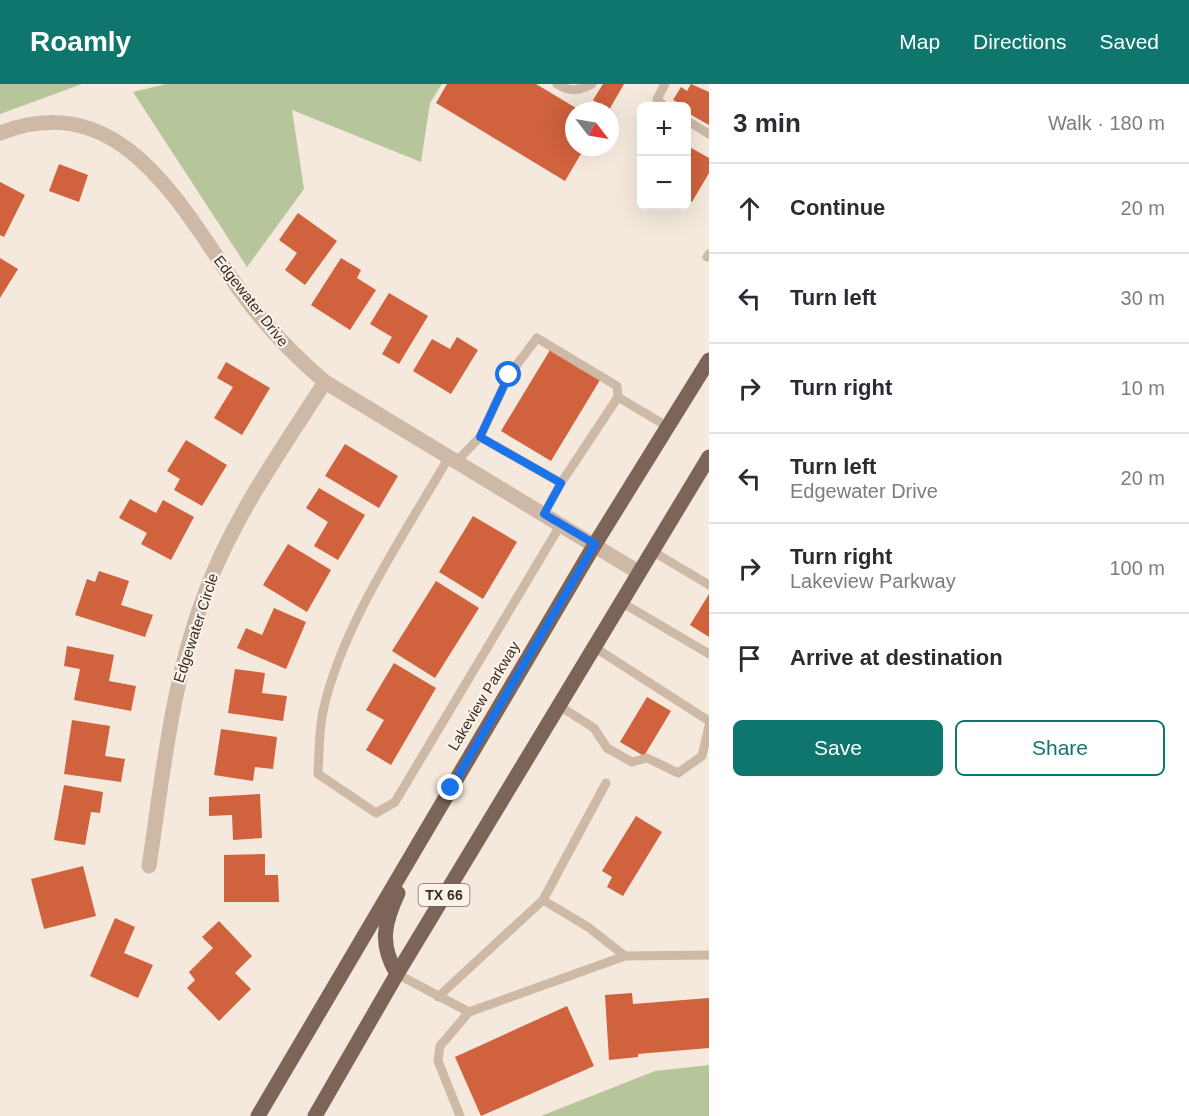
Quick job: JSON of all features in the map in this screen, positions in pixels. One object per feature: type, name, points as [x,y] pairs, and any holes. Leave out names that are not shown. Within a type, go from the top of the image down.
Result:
[{"type":"main road","name":"Lakeview Parkway","points":[[258,1116],[595,544],[709,360]]},
{"type":"main road","name":"TX 66","points":[[315,1116],[397,974],[709,457]]},
{"type":"main road","points":[[397,974],[387,957],[384,937],[392,905],[429,825]]},
{"type":"street","name":"Edgewater Drive","points":[[0,133],[17,126],[41,122],[69,123],[99,130],[134,154],[157,174],[244,297],[289,351],[325,382],[638,572]]},
{"type":"street","name":"Edgewater Circle","points":[[149,866],[176,689],[206,590],[230,538],[325,382]]},
{"type":"lane","points":[[557,84],[566,90],[577,90],[592,84]]},
{"type":"lane","points":[[660,102],[657,99],[665,84]]},
{"type":"lane","points":[[691,123],[709,134]]},
{"type":"lane","points":[[544,514],[561,483],[618,397],[617,386],[537,338],[509,375],[480,437],[453,459],[372,590],[342,654],[323,711],[318,774],[376,813],[395,802],[561,524]]},
{"type":"lane","points":[[618,397],[668,427]]},
{"type":"lane","points":[[480,437],[561,483]]},
{"type":"lane","points":[[652,551],[709,585]]},
{"type":"lane","points":[[621,602],[709,654]]},
{"type":"lane","points":[[594,647],[709,721]]},
{"type":"lane","points":[[558,705],[594,728],[607,748],[615,753],[632,762],[647,758],[678,774],[702,756],[709,726]]},
{"type":"lane","points":[[438,997],[543,900],[606,783]]},
{"type":"lane","points":[[543,900],[588,927],[625,956]]},
{"type":"lane","points":[[460,1116],[438,1061],[440,1046],[469,1012],[625,956],[709,955]]},
{"type":"lane","points":[[397,974],[469,1012]]},
{"type":"green space","points":[[0,84],[82,84],[0,114]]},
{"type":"green space","points":[[166,84],[442,84],[430,103],[421,162],[292,110],[304,189],[247,267],[133,92]]},
{"type":"green space","points":[[709,1065],[709,1116],[541,1116],[655,1071]]},
{"type":"building","points":[[447,84],[536,84],[566,102],[565,156],[580,156],[565,181],[436,103]]},
{"type":"building","points":[[603,84],[624,84],[614,102],[593,100]]},
{"type":"building","points":[[691,84],[709,92],[709,125],[691,115],[691,102],[673,100],[681,87],[687,91]]},
{"type":"building","points":[[691,148],[709,158],[709,173],[692,202]]},
{"type":"building","points":[[59,164],[88,175],[79,202],[49,191]]},
{"type":"building","points":[[0,182],[25,195],[4,237],[0,235]]},
{"type":"building","points":[[298,213],[337,241],[305,285],[285,270],[297,253],[279,240]]},
{"type":"building","points":[[0,258],[18,269],[0,298]]},
{"type":"building","points":[[341,258],[361,270],[357,278],[376,290],[350,330],[311,305]]},
{"type":"building","points":[[389,293],[428,316],[399,364],[382,354],[392,337],[370,324]]},
{"type":"building","points":[[457,337],[478,350],[451,394],[413,371],[432,339],[450,349]]},
{"type":"building","points":[[550,350],[600,380],[551,461],[501,431]]},
{"type":"building","points":[[226,362],[270,388],[242,435],[214,418],[233,387],[217,378]]},
{"type":"building","points":[[186,440],[227,465],[202,506],[174,490],[180,479],[167,471]]},
{"type":"building","points":[[345,444],[398,476],[379,508],[325,476]]},
{"type":"building","points":[[319,488],[365,515],[338,560],[314,546],[328,522],[306,508]]},
{"type":"building","points":[[130,499],[156,513],[163,500],[194,517],[171,560],[141,544],[147,533],[119,518]]},
{"type":"building","points":[[473,516],[517,542],[483,599],[439,572]]},
{"type":"building","points":[[288,544],[331,570],[307,612],[263,585]]},
{"type":"building","points":[[99,571],[129,581],[121,605],[153,615],[145,637],[75,615],[87,579],[95,582]]},
{"type":"building","points":[[436,581],[479,608],[435,678],[392,651]]},
{"type":"building","points":[[709,594],[709,637],[690,625]]},
{"type":"building","points":[[274,608],[306,622],[286,669],[237,648],[246,628],[262,635]]},
{"type":"building","points":[[67,646],[114,655],[109,681],[136,686],[131,711],[74,700],[80,669],[64,666]]},
{"type":"building","points":[[394,663],[436,688],[391,765],[366,750],[384,720],[366,710]]},
{"type":"building","points":[[235,669],[265,673],[262,693],[287,696],[283,721],[228,713]]},
{"type":"building","points":[[647,697],[671,711],[644,756],[620,742]]},
{"type":"building","points":[[72,720],[110,726],[105,756],[125,759],[121,782],[64,774]]},
{"type":"building","points":[[221,729],[277,737],[273,769],[255,767],[253,781],[214,775]]},
{"type":"building","points":[[64,785],[103,792],[100,813],[91,812],[85,845],[54,840]]},
{"type":"building","points":[[260,794],[262,838],[233,840],[232,815],[209,816],[209,797]]},
{"type":"building","points":[[636,816],[662,832],[623,896],[607,887],[612,877],[602,871]]},
{"type":"building","points":[[265,854],[265,875],[278,875],[279,902],[224,902],[224,855]]},
{"type":"building","points":[[83,866],[96,916],[44,929],[31,879]]},
{"type":"building","points":[[115,918],[135,927],[124,953],[153,965],[138,998],[90,976]]},
{"type":"building","points":[[219,921],[252,956],[235,973],[251,989],[219,1021],[187,988],[195,980],[189,972],[213,948],[202,937]]},
{"type":"building","points":[[632,993],[633,1004],[709,998],[709,1048],[638,1054],[638,1057],[609,1060],[605,995]]},
{"type":"building","points":[[567,1006],[594,1066],[481,1116],[455,1057]]},
{"type":"route","points":[[451,788],[595,544],[544,514],[561,483],[480,437],[509,375]]}]
